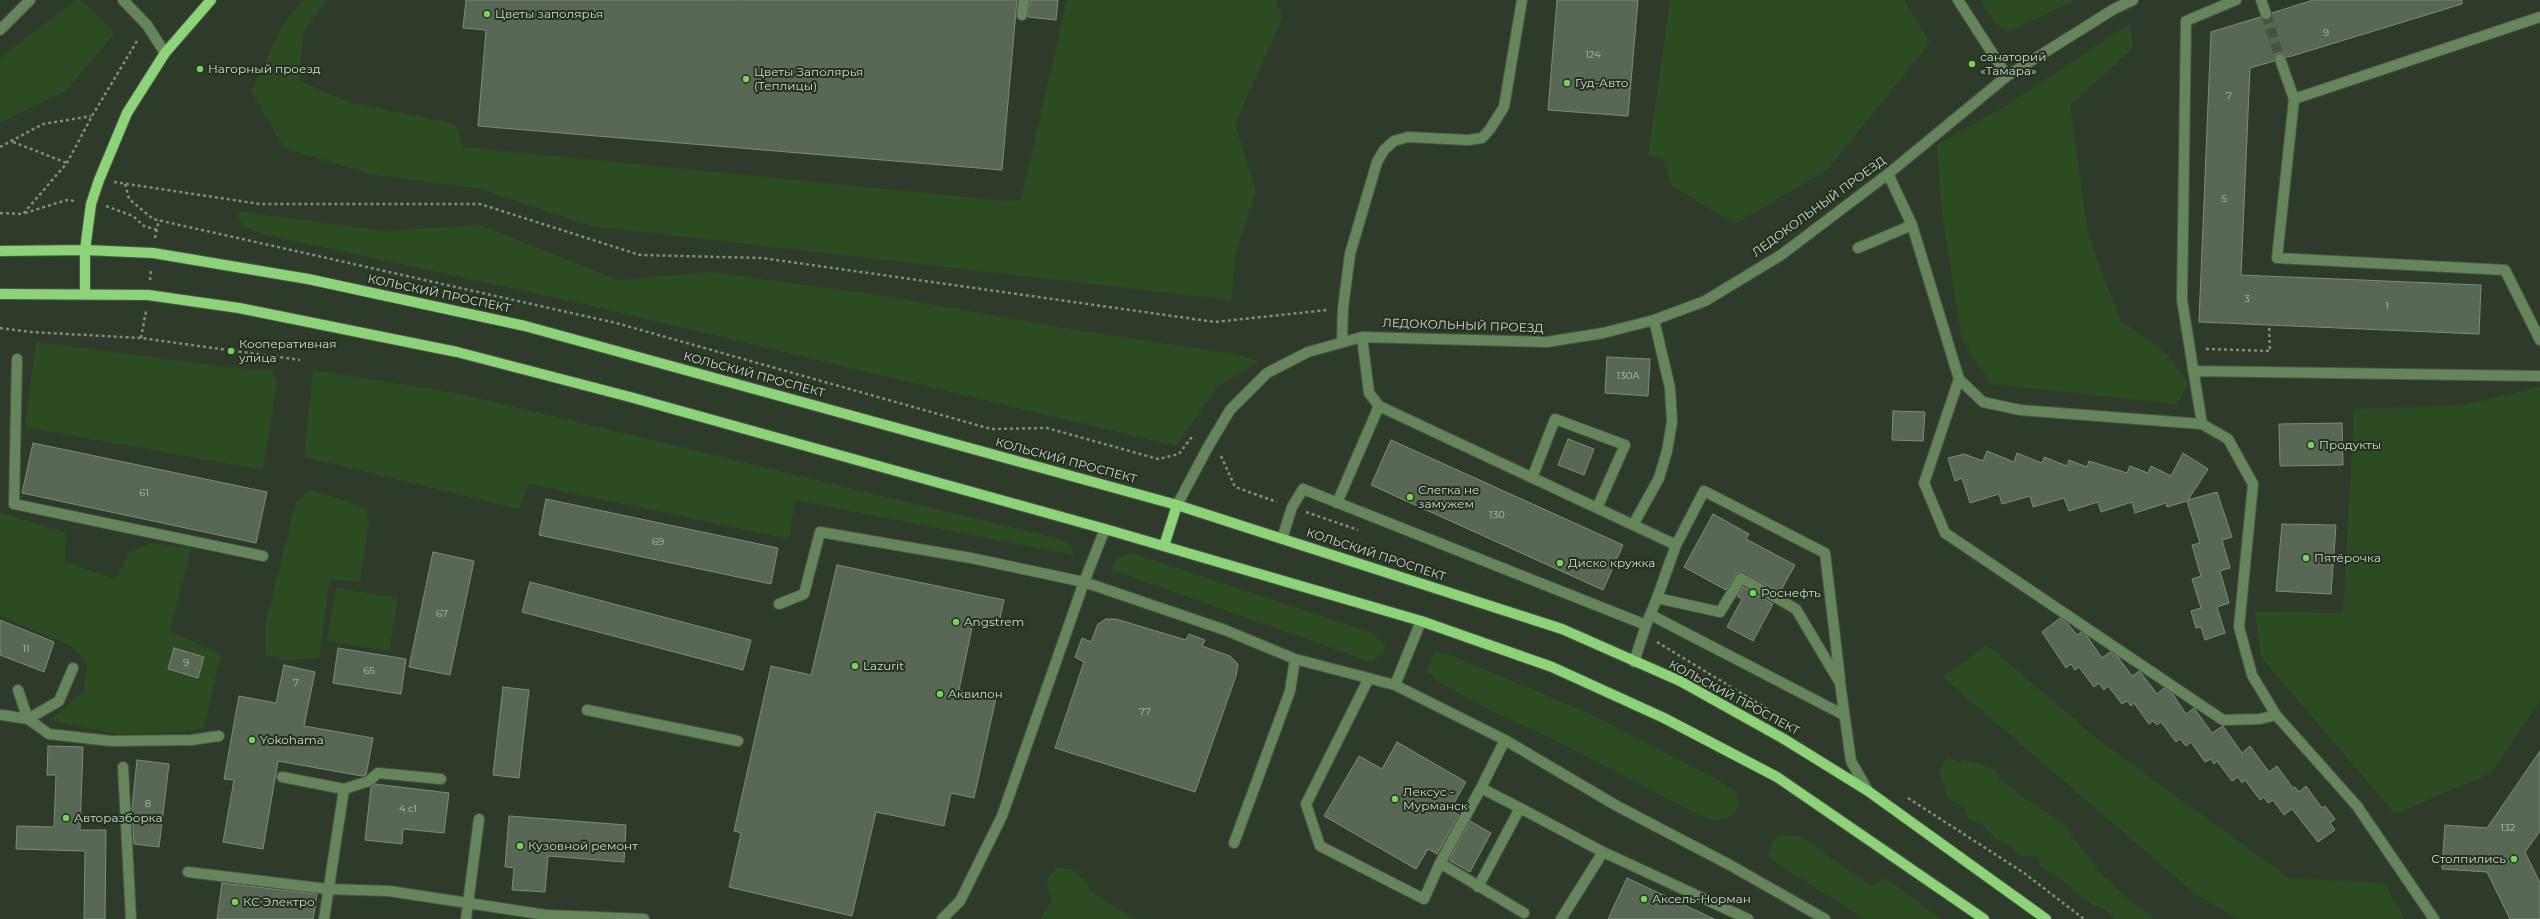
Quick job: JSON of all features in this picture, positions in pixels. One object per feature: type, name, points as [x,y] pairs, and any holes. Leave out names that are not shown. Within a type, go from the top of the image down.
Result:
[{"type":"main road","points":[[85,294],[85,250],[91,204],[99,180],[127,113],[165,53],[211,0]]},
{"type":"main road","name":"КОЛЬСКИЙ ПРОСПЕКТ","points":[[0,251],[85,250],[153,253],[308,279],[524,326],[1177,505],[1562,629],[1687,685],[1784,739],[1868,791],[2046,919]]},
{"type":"main road","points":[[0,294],[148,295],[240,308],[457,352],[630,397],[1105,529],[1421,621],[1552,667],[1664,718],[1777,777],[1984,919]]},
{"type":"main road","points":[[1164,546],[1177,505]]},
{"type":"street","points":[[0,30],[30,0]]},
{"type":"street","points":[[123,0],[147,25],[165,53]]},
{"type":"street","points":[[1022,15],[1024,0]]},
{"type":"street","points":[[1342,341],[1343,308],[1350,254],[1377,162],[1384,150],[1394,141],[1408,137],[1468,140],[1482,138],[1490,129],[1504,107],[1522,0]]},
{"type":"street","points":[[1958,0],[2007,76]]},
{"type":"street","name":"ЛЕДОКОЛЬНЫЙ ПРОЕЗД","points":[[1177,505],[1208,446],[1230,410],[1267,373],[1308,352],[1342,341],[1362,337],[1547,342],[1603,333],[1654,320],[1705,301],[1781,255],[1888,174],[2007,76],[2114,9],[2133,0]]},
{"type":"street","points":[[2202,424],[2182,300],[2186,21],[2236,0]]},
{"type":"street","points":[[2261,0],[2266,14]]},
{"type":"street","points":[[2294,99],[2540,16]]},
{"type":"street","points":[[2280,59],[2294,99],[2277,258],[2505,270],[2540,340]]},
{"type":"street","points":[[1888,174],[1912,225],[1959,379],[1983,402],[2020,410],[2202,424],[2228,439],[2253,484],[2239,627],[2252,675],[2276,715],[2357,806],[2434,919]]},
{"type":"street","points":[[1858,248],[1912,225]]},
{"type":"street","points":[[1633,525],[1659,478],[1668,451],[1672,422],[1670,388],[1654,320]]},
{"type":"street","points":[[1362,337],[1369,393],[1379,406],[1676,545]]},
{"type":"street","points":[[17,359],[14,504],[262,556]]},
{"type":"street","points":[[2193,371],[2540,376]]},
{"type":"street","points":[[1959,379],[1924,483],[1945,533],[2223,720],[2260,719],[2276,715]]},
{"type":"street","points":[[1337,503],[1379,406]]},
{"type":"street","points":[[1532,478],[1555,419],[1625,445],[1597,508]]},
{"type":"street","points":[[1282,539],[1292,507],[1303,489],[1646,625]]},
{"type":"street","points":[[1634,662],[1646,625],[1676,545],[1704,490],[1825,554],[1844,715],[1851,761],[1868,791]]},
{"type":"street","points":[[942,919],[960,901],[1002,816],[1084,582],[1105,529]]},
{"type":"street","points":[[778,604],[804,594],[820,532],[971,558],[1084,582],[1225,630],[1295,659],[1395,685],[1505,740],[1617,806],[1824,919]]},
{"type":"street","points":[[1657,598],[1720,612],[1741,578],[1796,609],[1840,683]]},
{"type":"street","points":[[1650,615],[1844,715]]},
{"type":"street","points":[[1395,685],[1421,621]]},
{"type":"street","points":[[1234,843],[1290,691],[1295,659]]},
{"type":"street","points":[[28,719],[59,701],[73,668]]},
{"type":"street","points":[[1369,678],[1306,804],[1320,846],[1424,899],[1440,863],[1481,788],[1505,740]]},
{"type":"street","points":[[18,690],[28,719]]},
{"type":"street","points":[[587,710],[738,741]]},
{"type":"street","points":[[2,715],[28,719],[49,734],[111,741],[191,740],[219,736]]},
{"type":"street","points":[[123,767],[131,919]]},
{"type":"street","points":[[282,777],[344,789],[369,781],[378,773],[441,779]]},
{"type":"street","points":[[1481,788],[1603,852],[1748,919]]},
{"type":"street","points":[[324,919],[326,889],[344,789]]},
{"type":"street","points":[[1478,887],[1520,808]]},
{"type":"street","points":[[466,919],[479,819]]},
{"type":"street","points":[[1561,919],[1603,852]]},
{"type":"street","points":[[1440,863],[1478,887],[1524,912]]},
{"type":"street","points":[[188,872],[326,889],[389,891],[546,915],[644,919]]},
{"type":"path","points":[[0,214],[23,214],[67,163],[92,116],[147,25]]},
{"type":"path","points":[[0,147],[12,142],[43,124],[92,116]]},
{"type":"path","points":[[12,142],[67,163]]},
{"type":"path","points":[[99,180],[260,204],[480,204],[640,254],[762,258],[1215,322],[1343,308]]},
{"type":"path","points":[[157,230],[159,220]]},
{"type":"path","points":[[2189,348],[2270,351],[2269,325]]},
{"type":"path","points":[[0,328],[31,332],[141,338],[300,360]]},
{"type":"green space","points":[[76,0],[81,0],[115,33],[66,91],[0,123],[0,58]]},
{"type":"green space","points":[[303,0],[326,0],[303,34],[299,81],[352,103],[456,124],[463,147],[1006,201],[1021,200],[1067,0],[1275,0],[1283,17],[1235,124],[1256,190],[1236,252],[1231,300],[591,226],[481,189],[370,174],[284,148],[251,91],[284,23]]},
{"type":"green space","points":[[1670,0],[1904,0],[1930,43],[1827,170],[1735,224],[1671,185],[1663,158],[1648,156]]},
{"type":"green space","points":[[1980,0],[2075,0],[2008,32],[1995,23]]},
{"type":"green space","points":[[2130,23],[2133,48],[2070,105],[2088,235],[2120,320],[2167,354],[2188,384],[2177,404],[1991,384],[1962,340],[1942,214],[1937,145],[2012,102]]},
{"type":"green space","points":[[237,211],[384,231],[480,225],[618,280],[712,272],[885,296],[1070,329],[1234,354],[1259,361],[1216,388],[1176,446],[584,304],[263,234],[242,226]]},
{"type":"green space","points":[[36,342],[243,369],[272,370],[277,383],[263,470],[25,427]]},
{"type":"green space","points":[[313,370],[456,393],[1068,541],[1074,555],[795,500],[789,539],[529,484],[519,509],[304,457]]},
{"type":"green space","points":[[2540,387],[2540,701],[2491,773],[2395,814],[2261,657],[2255,612],[2343,613],[2354,409],[2463,405]]},
{"type":"green space","points":[[311,490],[365,507],[369,520],[360,582],[330,579],[319,658],[285,660],[266,655],[265,626],[296,502]]},
{"type":"green space","points":[[0,513],[66,532],[65,562],[116,579],[130,551],[152,543],[191,549],[170,631],[221,654],[204,727],[187,732],[117,734],[50,720],[84,691],[87,662],[71,646],[0,616]]},
{"type":"green space","points":[[1132,553],[1370,632],[1385,643],[1384,654],[1371,662],[1112,570],[1116,557]]},
{"type":"green space","points":[[336,588],[398,598],[389,651],[327,641]]},
{"type":"green space","points":[[1987,645],[2100,741],[2289,878],[2385,883],[2404,919],[2239,919],[2195,894],[1943,677]]},
{"type":"green space","points":[[1434,653],[1448,654],[1586,712],[1721,781],[1737,793],[1739,807],[1728,818],[1715,820],[1703,817],[1556,741],[1490,710],[1438,682],[1427,670]]},
{"type":"green space","points":[[1949,758],[1959,762],[1964,760],[1986,765],[1996,771],[1999,778],[2025,799],[2061,821],[2100,873],[2139,908],[2156,919],[2114,919],[2102,907],[2092,905],[2058,877],[2041,868],[2037,856],[2022,856],[2010,845],[1997,840],[1984,826],[1967,817],[1965,809],[1947,797],[1939,771],[1944,760]]},
{"type":"green space","points":[[1782,835],[1800,836],[1872,886],[1884,877],[1941,919],[1865,919],[1782,867],[1768,856],[1773,841]]},
{"type":"green space","points":[[1056,868],[1071,869],[1086,882],[1089,891],[1135,919],[1041,919],[1052,899],[1046,881]]},
{"type":"building","name":"Цветы Заполярья (Теплицы)","points":[[466,0],[1017,0],[1002,170],[478,126],[486,30],[463,28]]},
{"type":"building","points":[[1030,0],[1058,0],[1056,20],[1028,17]]},
{"type":"building","points":[[1557,0],[1638,0],[1628,116],[1548,110]]},
{"type":"building","points":[[2313,0],[2462,0],[2462,4],[2292,56],[2286,57],[2284,54],[2278,53],[2275,55],[2274,61],[2250,68],[2241,275],[2481,285],[2479,334],[2199,322],[2211,32],[2260,17],[2268,20],[2272,13]]},
{"type":"building","points":[[1607,357],[1650,359],[1648,396],[1605,393]]},
{"type":"building","points":[[1893,411],[1925,412],[1923,441],[1892,440]]},
{"type":"building","name":"Продукты","points":[[2342,423],[2343,465],[2280,466],[2279,424]]},
{"type":"building","points":[[1568,439],[1594,449],[1584,475],[1558,465]]},
{"type":"building","points":[[1391,440],[1623,545],[1603,590],[1371,485]]},
{"type":"building","points":[[33,443],[267,492],[256,543],[22,493]]},
{"type":"building","points":[[1987,451],[2014,462],[2017,453],[2042,463],[2044,457],[2067,466],[2069,460],[2087,467],[2089,461],[2127,473],[2130,466],[2148,473],[2151,466],[2171,476],[2183,453],[2208,469],[2188,500],[2217,492],[2232,537],[2222,540],[2230,568],[2220,571],[2229,603],[2217,607],[2225,633],[2205,640],[2201,627],[2196,628],[2191,611],[2201,608],[2192,579],[2201,576],[2192,545],[2200,543],[2187,501],[2167,507],[2166,503],[2135,513],[2132,502],[2101,512],[2098,502],[2069,511],[2064,498],[2033,507],[2030,496],[2002,504],[1999,494],[1970,503],[1962,478],[1955,481],[1948,458],[1964,454],[1983,461]]},
{"type":"building","points":[[546,499],[778,548],[771,584],[539,535]]},
{"type":"building","points":[[1713,514],[1749,534],[1746,539],[1795,565],[1780,592],[1741,572],[1736,574],[1726,590],[1684,567]]},
{"type":"building","name":"Пятёрочка","points":[[2282,524],[2336,525],[2331,594],[2276,591]]},
{"type":"building","points":[[433,552],[474,561],[450,675],[409,667]]},
{"type":"building","points":[[837,565],[1004,600],[999,623],[974,618],[959,690],[996,698],[974,798],[951,793],[944,826],[876,812],[852,916],[729,887],[741,833],[734,831],[771,666],[811,675]]},
{"type":"building","points":[[530,582],[751,640],[743,670],[522,612]]},
{"type":"building","points":[[1743,587],[1773,604],[1753,641],[1727,627],[1742,599],[1737,596]]},
{"type":"building","points":[[2060,618],[2067,623],[2077,635],[2081,632],[2087,636],[2102,658],[2110,652],[2118,657],[2132,676],[2139,671],[2157,694],[2164,688],[2172,693],[2186,714],[2194,708],[2212,733],[2223,726],[2242,753],[2250,746],[2269,772],[2277,766],[2293,788],[2295,787],[2299,792],[2306,786],[2322,808],[2325,806],[2335,819],[2330,823],[2335,830],[2318,842],[2292,809],[2284,815],[2273,800],[2268,803],[2264,797],[2260,800],[2245,780],[2242,783],[2238,777],[2232,781],[2217,761],[2214,764],[2211,759],[2205,762],[2191,742],[2186,746],[2180,739],[2176,742],[2161,722],[2157,725],[2153,721],[2149,724],[2134,703],[2131,706],[2127,701],[2122,704],[2108,686],[2104,690],[2099,683],[2094,687],[2079,667],[2075,670],[2071,664],[2066,668],[2042,632]]},
{"type":"building","points":[[1106,619],[1116,619],[1186,640],[1189,634],[1205,640],[1202,646],[1230,656],[1238,664],[1236,676],[1195,792],[1055,748],[1084,662],[1075,657],[1082,638],[1091,642],[1098,624]]},
{"type":"building","points":[[0,620],[54,642],[44,672],[0,655]]},
{"type":"building","points":[[174,648],[204,657],[198,678],[168,669]]},
{"type":"building","points":[[338,648],[406,659],[401,694],[333,683]]},
{"type":"building","points":[[284,665],[315,672],[304,726],[373,738],[366,775],[362,776],[278,761],[263,849],[223,842],[234,780],[224,779],[239,696],[276,703]]},
{"type":"building","points":[[503,687],[529,690],[519,778],[493,775]]},
{"type":"building","name":"Лексус - Мурманск","points":[[1397,742],[1466,782],[1450,810],[1459,815],[1437,854],[1428,849],[1416,869],[1324,816],[1359,756],[1382,769]]},
{"type":"building","points":[[48,746],[83,747],[80,830],[106,830],[105,919],[84,919],[85,851],[16,849],[17,826],[54,827],[56,775],[47,775]]},
{"type":"building","points":[[2540,751],[2540,831],[2525,852],[2540,883],[2540,919],[2510,919],[2487,872],[2442,869],[2445,825],[2487,828]]},
{"type":"building","points":[[137,760],[169,764],[159,847],[134,844],[132,808]]},
{"type":"building","points":[[375,784],[449,793],[444,833],[403,829],[402,844],[365,840],[371,787]]},
{"type":"building","points":[[509,816],[626,825],[624,862],[548,856],[545,892],[512,890],[514,868],[505,867]]},
{"type":"building","points":[[1470,821],[1491,833],[1470,872],[1449,860]]},
{"type":"building","name":"Аксель-Норман","points":[[1627,878],[1714,919],[1608,919]]},
{"type":"building","points":[[222,883],[317,894],[313,919],[217,919]]},
{"type":"tunnel","points":[[2266,14],[2280,59]]},
{"type":"place","name":"Цветы заполярья","points":[[487,14]]},
{"type":"place","name":"санаторий «Тамара»","points":[[1972,64]]},
{"type":"place","name":"Нагорный проезд","points":[[200,69]]},
{"type":"place","name":"Цветы Заполярья (Теплицы)","points":[[746,79]]},
{"type":"place","name":"Гуд-Авто","points":[[1567,83]]},
{"type":"place","name":"Кооперативная улица","points":[[231,351]]},
{"type":"place","name":"Продукты","points":[[2311,445]]},
{"type":"place","name":"Слегка не замужем","points":[[1410,497]]},
{"type":"place","name":"Пятёрочка","points":[[2306,558]]},
{"type":"place","name":"Диско кружка","points":[[1560,563]]},
{"type":"place","name":"Роснефть","points":[[1753,593]]},
{"type":"place","name":"Angstrem","points":[[956,622]]},
{"type":"place","name":"Lazurit","points":[[855,666]]},
{"type":"place","name":"Аквилон","points":[[940,694]]},
{"type":"place","name":"Yokohama","points":[[252,740]]},
{"type":"place","name":"Лексус - Мурманск","points":[[1395,799]]},
{"type":"place","name":"Авторазборка","points":[[66,818]]},
{"type":"place","name":"Кузовной ремонт","points":[[520,846]]},
{"type":"place","name":"Столпились","points":[[2514,859]]},
{"type":"place","name":"Аксель-Норман","points":[[1644,899]]},
{"type":"place","name":"КС Электро","points":[[235,902]]}]
